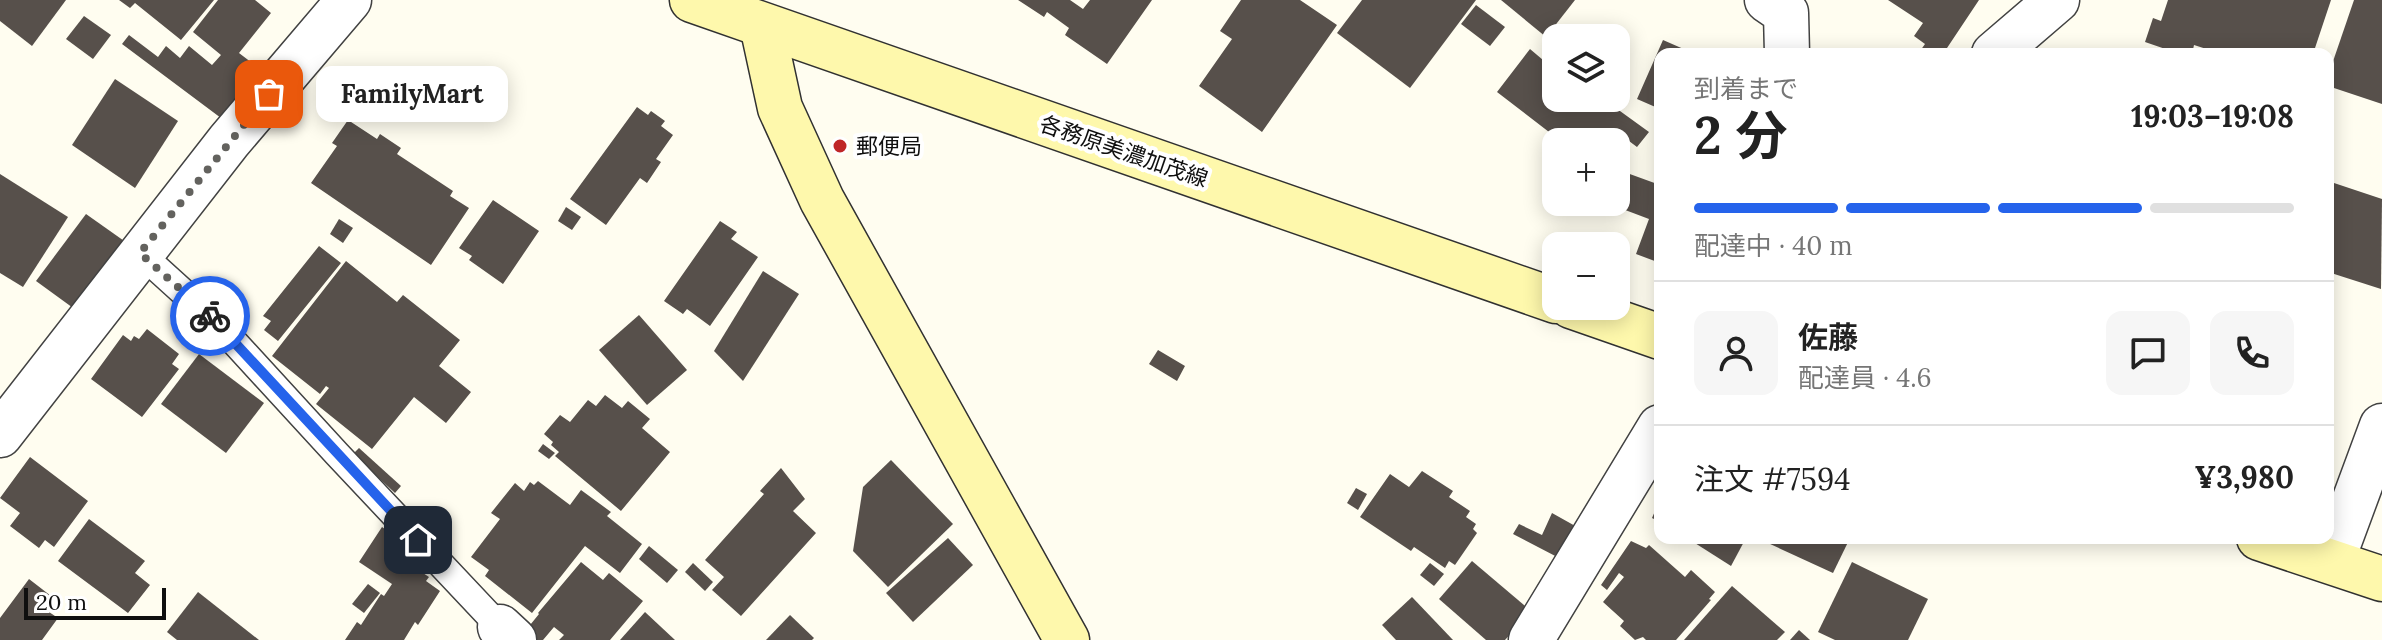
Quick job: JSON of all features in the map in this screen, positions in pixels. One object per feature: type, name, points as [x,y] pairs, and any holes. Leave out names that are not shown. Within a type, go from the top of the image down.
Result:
[{"type":"main road","name":"各務原美濃加茂線","points":[[692,0],[759,13],[1542,296]]},
{"type":"main road","points":[[759,13],[780,108],[822,200],[1067,640]]},
{"type":"main road","points":[[1611,320],[1654,335]]},
{"type":"main road","points":[[2278,544],[2382,579]]},
{"type":"street","points":[[0,435],[229,141],[349,0]]},
{"type":"street","points":[[1767,0],[1786,13],[1787,48]]},
{"type":"street","points":[[2001,48],[2057,0]]},
{"type":"street","points":[[2332,561],[2382,426]]},
{"type":"street","points":[[1531,640],[1654,437]]},
{"type":"lane","points":[[140,253],[215,321],[507,633]]},
{"type":"building","points":[[0,0],[66,0],[32,46],[0,21]]},
{"type":"building","points":[[119,0],[214,0],[181,40],[135,3],[130,8]]},
{"type":"building","points":[[218,0],[255,0],[271,13],[239,53],[268,75],[229,124],[122,44],[129,35],[158,57],[166,46],[180,58],[189,46],[212,65],[221,55],[193,32]]},
{"type":"building","points":[[1018,0],[1070,0],[1083,9],[1090,0],[1152,0],[1107,64],[1065,35],[1069,28],[1047,12],[1044,17]]},
{"type":"building","points":[[1241,0],[1300,0],[1337,25],[1262,132],[1199,86],[1232,39],[1220,31]]},
{"type":"building","points":[[1362,0],[1476,0],[1410,88],[1337,33]]},
{"type":"building","points":[[1501,0],[1575,0],[1556,24],[1542,24],[1542,34]]},
{"type":"building","points":[[1888,0],[1979,0],[1947,48],[1922,48],[1925,44],[1914,36],[1923,23]]},
{"type":"building","points":[[2168,0],[2331,0],[2315,48],[2203,48],[2194,45],[2193,48],[2162,48],[2145,42],[2153,18],[2161,21]]},
{"type":"building","points":[[2354,0],[2382,0],[2382,104],[2334,88],[2334,58]]},
{"type":"building","points":[[1476,5],[1505,27],[1490,46],[1461,24]]},
{"type":"building","points":[[84,16],[111,35],[93,59],[66,39]]},
{"type":"building","points":[[1663,40],[1681,48],[1659,48]]},
{"type":"building","points":[[1530,49],[1542,59],[1542,112],[1621,112],[1649,132],[1637,147],[1630,142],[1630,128],[1544,128],[1497,92]]},
{"type":"building","points":[[1654,60],[1654,106],[1637,99]]},
{"type":"building","points":[[115,79],[178,121],[135,188],[72,145]]},
{"type":"building","points":[[637,107],[648,115],[651,111],[665,121],[661,126],[673,135],[656,159],[661,162],[647,183],[640,178],[606,225],[570,199]]},
{"type":"building","points":[[348,120],[377,139],[380,134],[401,148],[397,154],[453,191],[450,196],[469,208],[431,265],[311,183],[337,146],[332,143]]},
{"type":"building","points":[[0,174],[68,217],[23,287],[0,273]]},
{"type":"building","points":[[1630,174],[1654,183],[1654,261],[1636,254],[1649,219],[1630,212]]},
{"type":"building","points":[[2334,183],[2382,199],[2381,289],[2334,274]]},
{"type":"building","points":[[493,200],[539,231],[503,284],[469,260],[472,256],[459,248]]},
{"type":"building","points":[[566,207],[581,217],[572,230],[558,221]]},
{"type":"building","points":[[86,214],[127,243],[80,313],[36,281]]},
{"type":"building","points":[[339,219],[353,228],[343,243],[330,234]]},
{"type":"building","points":[[720,221],[737,232],[731,239],[758,257],[710,326],[687,309],[683,314],[664,301]]},
{"type":"building","points":[[319,246],[341,263],[278,341],[264,330],[271,321],[263,316]]},
{"type":"building","points":[[346,261],[397,302],[403,295],[460,340],[439,366],[471,392],[446,423],[414,397],[372,449],[316,404],[329,388],[326,386],[320,394],[272,356]]},
{"type":"building","points":[[763,271],[799,294],[743,381],[714,351]]},
{"type":"building","points":[[639,315],[687,370],[647,405],[599,350]]},
{"type":"building","points":[[147,329],[179,354],[172,364],[179,369],[142,417],[91,379],[123,335],[131,341],[134,336],[139,339]]},
{"type":"building","points":[[1158,350],[1185,366],[1177,381],[1149,364]]},
{"type":"building","points":[[199,354],[264,403],[226,453],[161,404]]},
{"type":"building","points":[[605,395],[622,408],[628,401],[650,419],[642,428],[670,452],[621,511],[555,456],[559,452],[544,434],[560,415],[570,422],[588,400],[596,406]]},
{"type":"building","points":[[543,444],[555,453],[549,459],[538,451]]},
{"type":"building","points":[[359,448],[401,486],[395,493],[353,454]]},
{"type":"building","points":[[30,457],[88,501],[54,547],[45,540],[39,548],[10,526],[20,513],[0,498]]},
{"type":"building","points":[[891,460],[953,524],[888,587],[853,551],[863,487]]},
{"type":"building","points":[[781,468],[805,499],[793,511],[816,533],[741,616],[712,590],[724,577],[705,560],[764,494],[760,491]]},
{"type":"building","points":[[1422,471],[1453,491],[1449,497],[1470,511],[1466,517],[1476,524],[1473,529],[1477,533],[1455,565],[1449,561],[1445,568],[1414,547],[1411,551],[1360,517],[1390,474],[1409,487]]},
{"type":"building","points":[[538,481],[570,505],[581,490],[611,512],[607,516],[642,544],[620,573],[585,546],[532,613],[485,576],[489,570],[471,557],[500,519],[491,513],[515,483],[524,491],[530,482],[534,485]]},
{"type":"building","points":[[1356,488],[1367,494],[1358,510],[1347,503]]},
{"type":"building","points":[[1552,513],[1577,527],[1561,559],[1513,534],[1519,524],[1542,535]]},
{"type":"building","points":[[89,519],[145,561],[135,573],[150,585],[128,613],[58,561]]},
{"type":"building","points":[[382,527],[428,559],[420,571],[429,577],[426,581],[440,591],[418,625],[415,622],[404,640],[345,640],[357,622],[361,625],[381,594],[384,596],[392,584],[359,562]]},
{"type":"building","points":[[948,538],[973,565],[913,622],[886,593]]},
{"type":"building","points":[[1631,541],[1646,548],[1649,545],[1685,577],[1691,570],[1715,592],[1676,640],[1646,640],[1643,637],[1635,640],[1620,626],[1624,621],[1603,602],[1624,577],[1619,573],[1607,590],[1601,585]]},
{"type":"building","points":[[1696,544],[1743,544],[1731,566]]},
{"type":"building","points":[[1770,544],[1847,544],[1833,573]]},
{"type":"building","points":[[649,546],[678,570],[667,583],[639,559]]},
{"type":"building","points":[[1472,561],[1531,611],[1505,640],[1486,640],[1439,599]]},
{"type":"building","points":[[581,562],[603,580],[609,573],[643,601],[610,640],[559,640],[564,635],[554,627],[543,640],[528,640],[522,635]]},
{"type":"building","points":[[1852,562],[1928,599],[1908,640],[1835,640],[1818,632]]},
{"type":"building","points":[[693,563],[713,582],[705,591],[685,572]]},
{"type":"building","points":[[1430,563],[1444,574],[1434,586],[1420,575]]},
{"type":"building","points":[[29,579],[51,596],[43,608],[58,618],[42,640],[0,640],[0,618]]},
{"type":"building","points":[[368,584],[380,593],[364,613],[352,604]]},
{"type":"building","points":[[1732,586],[1785,632],[1777,640],[1684,640]]},
{"type":"building","points":[[198,592],[259,640],[177,640],[167,632]]},
{"type":"building","points":[[1412,597],[1453,640],[1396,640],[1382,625]]},
{"type":"building","points":[[645,612],[675,640],[620,640]]},
{"type":"building","points":[[790,615],[814,638],[766,640]]},
{"type":"building","points":[[1799,630],[1810,640],[1790,640]]},
{"type":"way so far","points":[[210,316],[140,253],[269,94]]},
{"type":"place","name":"FamilyMart","points":[[269,94]]},
{"type":"place","name":"郵便局","points":[[840,146]]},
{"type":"route","points":[[210,316],[418,540]]}]
